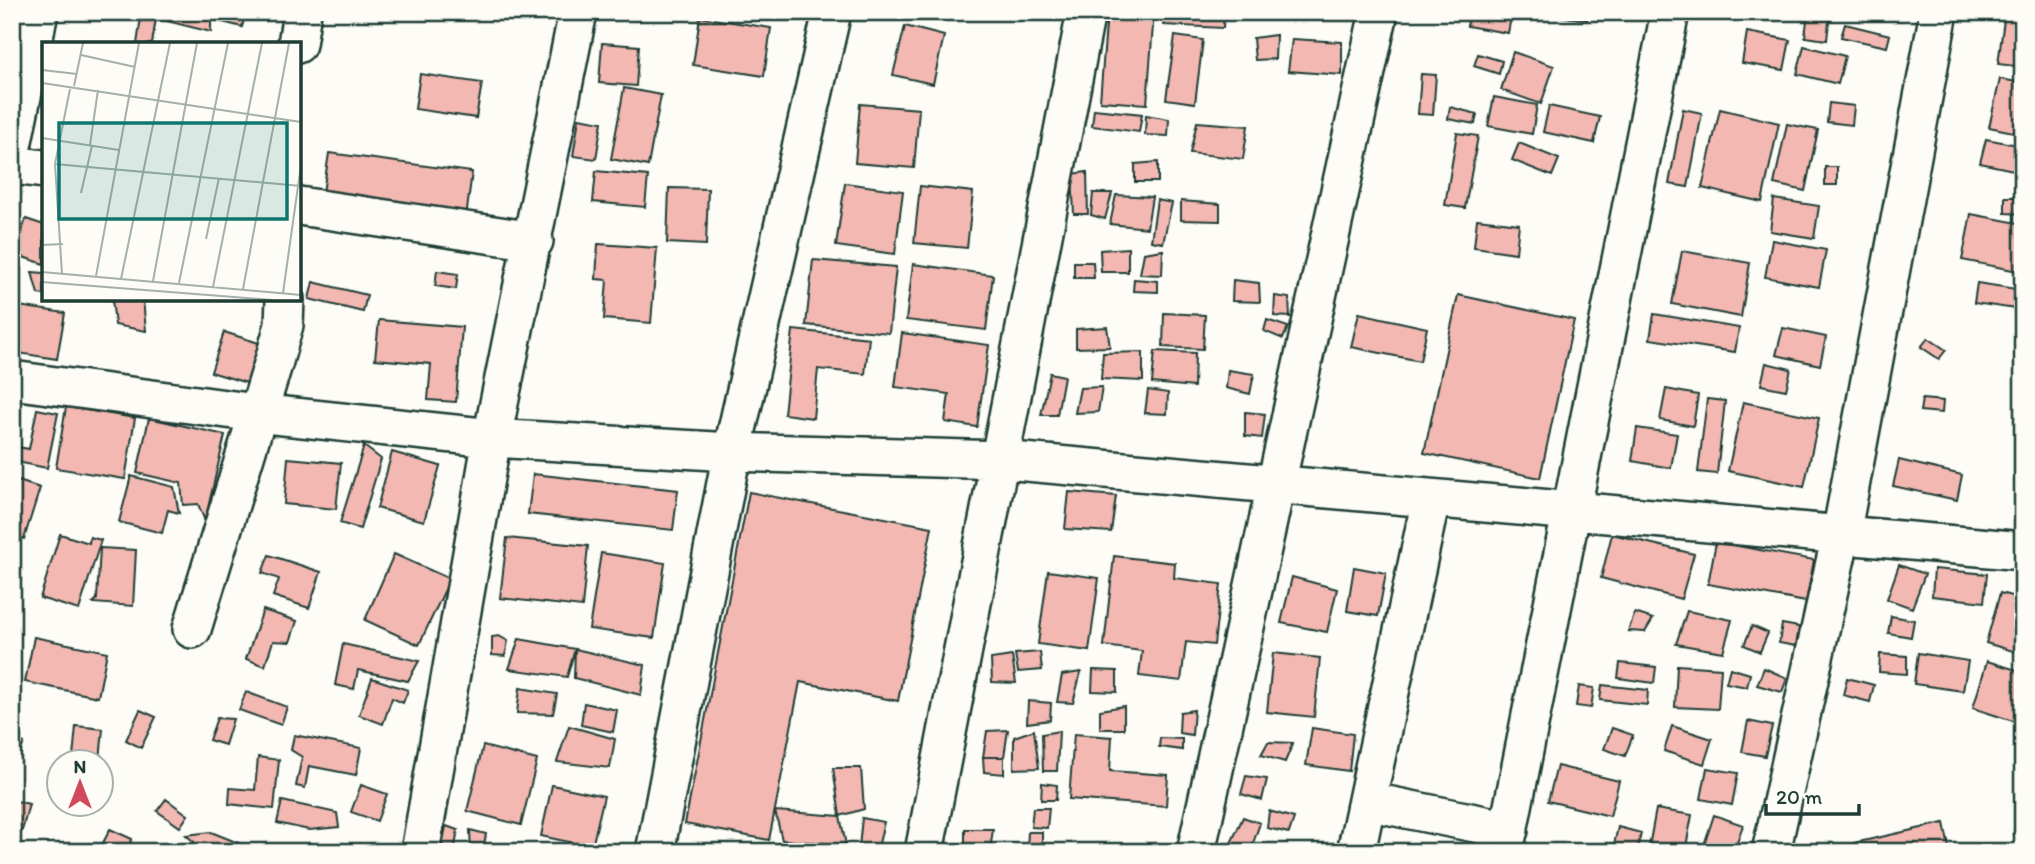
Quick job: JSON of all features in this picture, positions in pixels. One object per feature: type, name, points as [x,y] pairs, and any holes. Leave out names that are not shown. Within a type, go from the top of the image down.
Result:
[{"type":"street","points":[[12,146],[38,12]]},
{"type":"street","points":[[297,42],[302,12]]},
{"type":"street","points":[[420,852],[492,438],[534,241],[578,12]]},
{"type":"street","points":[[655,852],[732,452],[832,12]]},
{"type":"street","points":[[924,852],[1002,460],[1086,12]]},
{"type":"street","points":[[1196,852],[1379,12]]},
{"type":"street","points":[[1367,801],[1507,841],[1670,12]]},
{"type":"street","points":[[1771,852],[1841,535],[1939,12]]},
{"type":"street","points":[[12,165],[42,169]]},
{"type":"street","points":[[301,206],[534,241]]},
{"type":"street","points":[[192,629],[281,337],[285,301]]},
{"type":"street","points":[[12,380],[256,413],[492,438],[732,452],[1002,460],[2023,551]]},
{"type":"street","points":[[1356,852],[1431,499]]},
{"type":"building","points":[[112,12],[157,12],[152,42],[137,42],[141,17]]},
{"type":"building","points":[[156,12],[246,12],[242,27],[211,19],[211,32],[155,18]]},
{"type":"building","points":[[929,12],[954,12],[953,17]]},
{"type":"building","points":[[1107,12],[1154,12],[1147,104],[1100,101]]},
{"type":"building","points":[[1165,12],[1224,12],[1223,28],[1164,25]]},
{"type":"building","points":[[1251,12],[1298,12],[1296,20]]},
{"type":"building","points":[[1470,12],[1512,12],[1508,33],[1467,26]]},
{"type":"building","points":[[1526,12],[1588,12],[1587,20]]},
{"type":"building","points":[[1808,12],[1830,12],[1827,40],[1805,37]]},
{"type":"building","points":[[2005,12],[2023,12],[2023,67],[1998,64]]},
{"type":"building","points":[[700,17],[771,28],[764,76],[693,65]]},
{"type":"building","points":[[1845,24],[1890,35],[1887,47],[1841,37]]},
{"type":"building","points":[[905,26],[944,36],[933,84],[893,75]]},
{"type":"building","points":[[1747,32],[1790,40],[1784,70],[1742,63]]},
{"type":"building","points":[[1276,35],[1275,59],[1255,60],[1253,38]]},
{"type":"building","points":[[1175,36],[1203,40],[1195,103],[1166,99]]},
{"type":"building","points":[[1292,39],[1342,42],[1342,75],[1288,71]]},
{"type":"building","points":[[602,43],[639,46],[636,86],[599,83]]},
{"type":"building","points":[[1804,46],[1845,56],[1838,84],[1797,74]]},
{"type":"building","points":[[1513,52],[1554,66],[1541,104],[1501,90]]},
{"type":"building","points":[[1478,54],[1502,61],[1499,74],[1474,66]]},
{"type":"building","points":[[420,74],[482,83],[476,118],[415,109]]},
{"type":"building","points":[[1421,74],[1436,75],[1433,115],[1418,114]]},
{"type":"building","points":[[2000,79],[2023,83],[2023,134],[1989,127]]},
{"type":"building","points":[[624,88],[661,95],[648,166],[611,159]]},
{"type":"building","points":[[1494,97],[1537,105],[1532,134],[1488,126]]},
{"type":"building","points":[[1829,103],[1854,106],[1852,125],[1827,122]]},
{"type":"building","points":[[860,104],[919,109],[914,168],[855,163]]},
{"type":"building","points":[[1549,106],[1600,117],[1594,143],[1543,132]]},
{"type":"building","points":[[1450,107],[1477,114],[1475,124],[1448,119]]},
{"type":"building","points":[[1094,109],[1142,114],[1139,132],[1092,126]]},
{"type":"building","points":[[1683,109],[1702,113],[1688,187],[1669,184]]},
{"type":"building","points":[[1720,109],[1779,123],[1762,202],[1702,188]]},
{"type":"building","points":[[1146,115],[1169,119],[1168,136],[1145,135]]},
{"type":"building","points":[[579,118],[602,122],[596,159],[573,156]]},
{"type":"building","points":[[1197,122],[1248,126],[1243,159],[1190,153]]},
{"type":"building","points":[[1787,124],[1818,130],[1805,191],[1774,184]]},
{"type":"building","points":[[1457,133],[1478,136],[1465,208],[1445,205]]},
{"type":"building","points":[[1986,139],[2023,146],[2023,172],[1980,163]]},
{"type":"building","points":[[1519,143],[1559,159],[1552,176],[1512,160]]},
{"type":"building","points":[[329,153],[472,172],[466,218],[322,199]]},
{"type":"building","points":[[1158,162],[1158,182],[1135,182],[1135,164]]},
{"type":"building","points":[[1825,167],[1837,167],[1837,185],[1825,185]]},
{"type":"building","points":[[596,171],[648,176],[645,207],[593,202]]},
{"type":"building","points":[[1087,172],[1088,214],[1074,214],[1072,174]]},
{"type":"building","points":[[845,183],[903,191],[895,254],[836,246]]},
{"type":"building","points":[[920,186],[973,192],[967,248],[914,243]]},
{"type":"building","points":[[669,188],[708,189],[706,245],[667,243]]},
{"type":"building","points":[[1093,193],[1112,193],[1105,219],[1091,215]]},
{"type":"building","points":[[1116,195],[1152,197],[1147,228],[1110,224]]},
{"type":"building","points":[[2005,197],[2023,197],[2023,214],[2005,213]]},
{"type":"building","points":[[1774,199],[1819,206],[1814,238],[1770,231]]},
{"type":"building","points":[[1157,200],[1172,203],[1163,243],[1151,241]]},
{"type":"building","points":[[1181,201],[1220,204],[1220,221],[1181,220]]},
{"type":"building","points":[[1971,214],[2023,224],[2023,272],[1962,260]]},
{"type":"building","points":[[26,219],[42,224],[42,263],[14,254]]},
{"type":"building","points":[[1477,219],[1519,224],[1516,253],[1474,247]]},
{"type":"building","points":[[1772,240],[1826,250],[1819,287],[1765,277]]},
{"type":"building","points":[[598,244],[657,248],[651,323],[604,319],[607,280],[596,279]]},
{"type":"building","points":[[1128,248],[1128,272],[1101,272],[1100,250]]},
{"type":"building","points":[[1163,250],[1162,275],[1140,274],[1144,253]]},
{"type":"building","points":[[1682,251],[1750,263],[1741,317],[1672,304]]},
{"type":"building","points":[[813,260],[896,267],[889,333],[806,325]]},
{"type":"building","points":[[1074,262],[1093,262],[1094,278],[1074,278]]},
{"type":"building","points":[[913,264],[993,275],[986,330],[906,320]]},
{"type":"building","points":[[437,271],[458,274],[456,289],[435,286]]},
{"type":"building","points":[[32,272],[42,273],[42,295],[38,294]]},
{"type":"building","points":[[1134,279],[1158,281],[1158,292],[1133,291]]},
{"type":"building","points":[[1233,280],[1259,283],[1260,302],[1232,301]]},
{"type":"building","points":[[313,282],[367,295],[363,312],[309,299]]},
{"type":"building","points":[[1977,283],[2023,290],[2023,310],[1974,303]]},
{"type":"building","points":[[1458,295],[1574,320],[1540,478],[1424,453]]},
{"type":"building","points":[[1275,296],[1289,298],[1290,317],[1274,316]]},
{"type":"building","points":[[112,301],[143,301],[146,331],[115,325]]},
{"type":"building","points":[[12,305],[65,313],[57,359],[12,352]]},
{"type":"building","points":[[1164,313],[1205,315],[1203,349],[1163,347]]},
{"type":"building","points":[[1359,313],[1427,328],[1420,361],[1351,347]]},
{"type":"building","points":[[1654,314],[1739,328],[1735,352],[1650,339]]},
{"type":"building","points":[[379,320],[462,327],[456,402],[428,400],[431,364],[375,359]]},
{"type":"building","points":[[1267,320],[1288,327],[1283,339],[1264,331]]},
{"type":"building","points":[[1107,327],[1110,347],[1076,348],[1076,329]]},
{"type":"building","points":[[1783,328],[1826,337],[1820,365],[1776,355]]},
{"type":"building","points":[[793,330],[869,338],[865,374],[818,369],[813,418],[784,414]]},
{"type":"building","points":[[224,332],[262,344],[250,384],[211,372]]},
{"type":"building","points":[[902,333],[989,345],[977,427],[945,422],[949,394],[895,387]]},
{"type":"building","points":[[1928,338],[1946,350],[1939,359],[1921,347]]},
{"type":"building","points":[[1155,351],[1195,353],[1194,387],[1152,383]]},
{"type":"building","points":[[1143,352],[1143,381],[1101,379],[1103,353]]},
{"type":"building","points":[[1766,363],[1791,369],[1786,390],[1761,385]]},
{"type":"building","points":[[1228,370],[1254,374],[1250,394],[1226,388]]},
{"type":"building","points":[[1050,373],[1064,376],[1057,415],[1041,415]]},
{"type":"building","points":[[1102,387],[1098,412],[1075,413],[1080,388]]},
{"type":"building","points":[[1666,389],[1698,395],[1693,426],[1660,420]]},
{"type":"building","points":[[1148,390],[1168,393],[1167,414],[1145,413]]},
{"type":"building","points":[[1707,399],[1725,401],[1717,474],[1698,472]]},
{"type":"building","points":[[1922,399],[1943,401],[1942,413],[1920,411]]},
{"type":"building","points":[[1743,402],[1819,418],[1804,487],[1728,471]]},
{"type":"building","points":[[66,407],[135,418],[125,479],[56,468]]},
{"type":"building","points":[[37,409],[58,413],[47,468],[12,461],[12,446],[29,449]]},
{"type":"building","points":[[1245,412],[1265,414],[1262,438],[1245,436]]},
{"type":"building","points":[[149,418],[225,435],[205,521],[198,504],[183,505],[181,483],[137,473]]},
{"type":"building","points":[[1637,428],[1677,434],[1671,468],[1632,461]]},
{"type":"building","points":[[364,446],[381,459],[360,529],[340,523]]},
{"type":"building","points":[[392,452],[440,466],[424,521],[377,508]]},
{"type":"building","points":[[288,458],[341,463],[336,509],[284,504]]},
{"type":"building","points":[[1899,460],[1962,475],[1957,500],[1893,486]]},
{"type":"building","points":[[533,474],[678,490],[673,530],[528,514]]},
{"type":"building","points":[[131,476],[174,487],[179,513],[168,510],[162,533],[119,522]]},
{"type":"building","points":[[12,479],[40,488],[24,539],[12,535]]},
{"type":"building","points":[[749,492],[932,527],[898,701],[800,682],[769,840],[685,824]]},
{"type":"building","points":[[1069,492],[1116,496],[1111,532],[1065,529]]},
{"type":"building","points":[[60,534],[89,543],[90,537],[101,540],[79,610],[40,598]]},
{"type":"building","points":[[1612,534],[1694,554],[1681,599],[1601,578]]},
{"type":"building","points":[[507,538],[588,546],[582,607],[500,598]]},
{"type":"building","points":[[1716,542],[1814,560],[1806,602],[1708,584]]},
{"type":"building","points":[[100,548],[136,550],[133,606],[93,603],[97,599]]},
{"type":"building","points":[[601,553],[665,563],[654,638],[589,629]]},
{"type":"building","points":[[394,554],[450,579],[419,645],[365,620]]},
{"type":"building","points":[[269,555],[321,572],[309,608],[273,596],[279,579],[262,573]]},
{"type":"building","points":[[1114,556],[1175,563],[1174,578],[1221,584],[1214,645],[1186,642],[1181,681],[1139,676],[1142,651],[1104,646]]},
{"type":"building","points":[[1899,565],[1925,574],[1912,608],[1887,599]]},
{"type":"building","points":[[1354,567],[1386,573],[1378,616],[1347,611]]},
{"type":"building","points":[[1934,569],[1987,574],[1984,602],[1932,596]]},
{"type":"building","points":[[1048,571],[1099,578],[1089,651],[1038,644]]},
{"type":"building","points":[[1292,577],[1337,589],[1327,632],[1281,623]]},
{"type":"building","points":[[2000,593],[2023,599],[2023,654],[1986,643]]},
{"type":"building","points":[[263,610],[297,621],[290,642],[273,641],[265,666],[246,659]]},
{"type":"building","points":[[1687,611],[1732,620],[1723,652],[1676,644]]},
{"type":"building","points":[[1635,613],[1653,619],[1645,632],[1628,631]]},
{"type":"building","points":[[1891,616],[1914,620],[1911,637],[1888,633]]},
{"type":"building","points":[[1782,624],[1799,627],[1796,646],[1779,643]]},
{"type":"building","points":[[1752,626],[1768,633],[1760,652],[1744,645]]},
{"type":"building","points":[[499,636],[508,641],[505,656],[492,655],[492,637]]},
{"type":"building","points":[[34,637],[107,652],[98,697],[25,682]]},
{"type":"building","points":[[519,639],[575,649],[567,677],[509,669]]},
{"type":"building","points":[[343,644],[419,661],[408,681],[358,670],[354,689],[335,685]]},
{"type":"building","points":[[575,649],[645,665],[641,695],[574,678]]},
{"type":"building","points":[[1040,652],[1042,670],[1018,672],[1015,654]]},
{"type":"building","points":[[1273,653],[1320,658],[1314,717],[1267,712]]},
{"type":"building","points":[[1918,653],[1968,661],[1963,691],[1914,684]]},
{"type":"building","points":[[1880,654],[1907,656],[1907,674],[1879,672]]},
{"type":"building","points":[[1012,656],[1016,683],[992,682],[991,659]]},
{"type":"building","points":[[1987,661],[2023,672],[2023,712],[2019,723],[1973,708]]},
{"type":"building","points":[[1620,663],[1656,667],[1654,683],[1618,678]]},
{"type":"building","points":[[1677,665],[1721,668],[1718,709],[1675,707]]},
{"type":"building","points":[[1730,668],[1750,674],[1747,687],[1726,683]]},
{"type":"building","points":[[1764,668],[1787,678],[1782,692],[1757,685]]},
{"type":"building","points":[[1093,670],[1117,671],[1117,692],[1092,691]]},
{"type":"building","points":[[1081,672],[1073,703],[1057,702],[1062,675]]},
{"type":"building","points":[[372,678],[408,690],[403,703],[392,698],[383,724],[359,715]]},
{"type":"building","points":[[1847,678],[1874,685],[1870,702],[1843,695]]},
{"type":"building","points":[[1602,685],[1648,690],[1647,705],[1600,700]]},
{"type":"building","points":[[1579,686],[1594,688],[1591,708],[1576,706]]},
{"type":"building","points":[[520,688],[557,694],[553,714],[517,713]]},
{"type":"building","points":[[246,692],[287,707],[281,725],[239,710]]},
{"type":"building","points":[[1028,701],[1051,703],[1050,720],[1027,723]]},
{"type":"building","points":[[584,703],[617,710],[613,732],[581,725]]},
{"type":"building","points":[[1124,706],[1124,729],[1100,729],[1100,710]]},
{"type":"building","points":[[140,710],[156,717],[141,748],[126,740]]},
{"type":"building","points":[[1194,710],[1192,735],[1179,733],[1180,712]]},
{"type":"building","points":[[217,718],[233,719],[225,745],[209,740]]},
{"type":"building","points":[[1748,721],[1772,726],[1765,756],[1742,752]]},
{"type":"building","points":[[76,726],[103,729],[101,748],[74,748]]},
{"type":"building","points":[[569,726],[615,739],[610,768],[557,762]]},
{"type":"building","points":[[1672,726],[1712,739],[1704,764],[1664,751]]},
{"type":"building","points":[[1312,728],[1353,734],[1349,771],[1306,765]]},
{"type":"building","points":[[1612,728],[1633,735],[1625,756],[1604,749]]},
{"type":"building","points":[[1008,730],[1004,757],[983,757],[987,731]]},
{"type":"building","points":[[1034,730],[1039,768],[1014,769],[1014,737]]},
{"type":"building","points":[[1059,731],[1057,771],[1043,771],[1042,734]]},
{"type":"building","points":[[1074,734],[1112,737],[1110,771],[1168,775],[1166,806],[1069,799]]},
{"type":"building","points":[[294,735],[361,748],[356,775],[309,766],[305,788],[296,786],[302,757],[291,750]]},
{"type":"building","points":[[12,737],[24,743],[17,760],[12,758]]},
{"type":"building","points":[[1160,738],[1182,739],[1182,750],[1159,747]]},
{"type":"building","points":[[1268,742],[1293,743],[1285,762],[1261,755]]},
{"type":"building","points":[[483,746],[537,760],[521,825],[467,811]]},
{"type":"building","points":[[258,757],[279,760],[274,809],[229,804],[230,788],[255,790]]},
{"type":"building","points":[[983,757],[1004,757],[1004,774],[984,772]]},
{"type":"building","points":[[1557,766],[1619,781],[1610,816],[1548,801]]},
{"type":"building","points":[[833,768],[861,768],[864,809],[840,816]]},
{"type":"building","points":[[1707,768],[1738,773],[1732,805],[1701,799]]},
{"type":"building","points":[[1246,776],[1267,779],[1262,800],[1241,794]]},
{"type":"building","points":[[1042,783],[1057,785],[1056,800],[1041,800]]},
{"type":"building","points":[[361,785],[387,794],[377,821],[351,812]]},
{"type":"building","points":[[552,785],[604,796],[592,847],[541,836]]},
{"type":"building","points":[[166,799],[188,815],[180,827],[157,811]]},
{"type":"building","points":[[12,800],[29,804],[22,831],[12,829]]},
{"type":"building","points":[[282,801],[337,813],[339,827],[309,830],[277,823]]},
{"type":"building","points":[[1033,808],[1049,808],[1047,828],[1031,827]]},
{"type":"building","points":[[1656,809],[1692,815],[1685,852],[1648,852]]},
{"type":"building","points":[[775,811],[840,816],[846,845],[782,840]]},
{"type":"building","points":[[1269,811],[1294,818],[1289,833],[1267,828]]},
{"type":"building","points":[[2017,813],[2023,814],[2023,836],[2014,834]]},
{"type":"building","points":[[1714,815],[1743,825],[1734,852],[1704,845]]},
{"type":"building","points":[[1243,817],[1260,823],[1250,852],[1227,852]]},
{"type":"building","points":[[862,818],[884,822],[878,848],[859,847]]},
{"type":"building","points":[[1944,823],[1950,852],[1857,852],[1854,843]]},
{"type":"building","points":[[446,826],[458,830],[454,852],[441,852]]},
{"type":"building","points":[[1618,827],[1641,833],[1637,852],[1613,849]]},
{"type":"building","points":[[110,829],[132,839],[126,852],[103,843]]},
{"type":"building","points":[[965,829],[993,829],[990,851],[965,845]]},
{"type":"building","points":[[470,830],[486,834],[483,852],[471,852]]},
{"type":"building","points":[[211,832],[256,850],[190,852],[194,842],[186,835]]},
{"type":"building","points":[[1028,832],[1042,832],[1042,849],[1027,849]]}]
